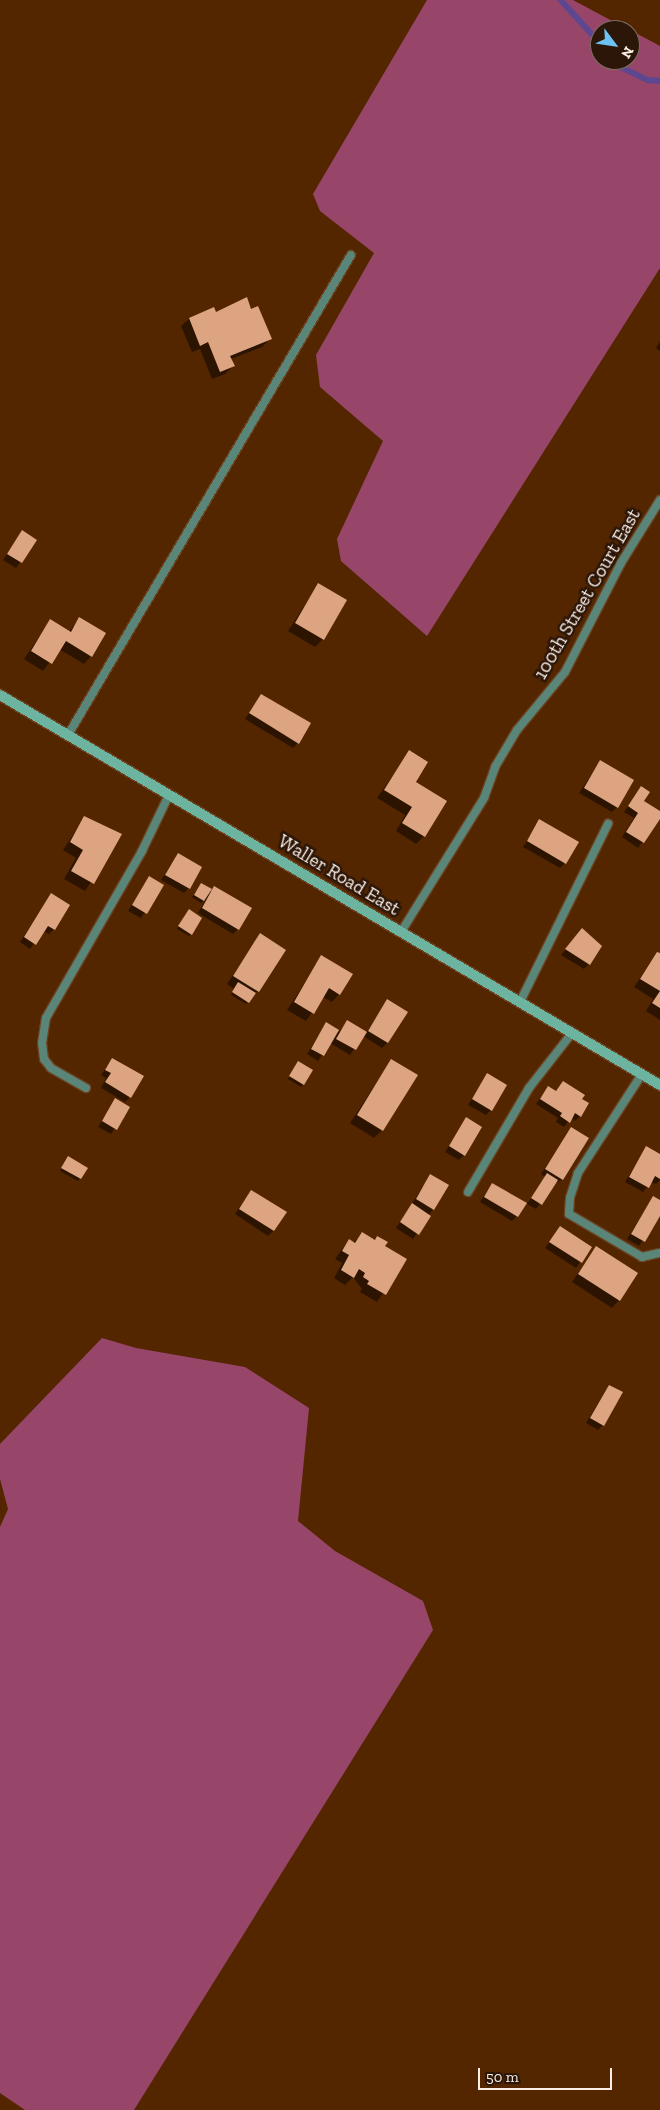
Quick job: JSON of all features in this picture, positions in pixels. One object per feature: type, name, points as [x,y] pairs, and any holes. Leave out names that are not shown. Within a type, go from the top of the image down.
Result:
[{"type":"street","name":"Waller Road East","points":[[0,695],[660,1085]]},
{"type":"lane","points":[[68,735],[351,255]]},
{"type":"lane","name":"100th Street Court East","points":[[401,932],[484,798],[495,767],[517,730],[564,672],[621,563],[660,500]]},
{"type":"lane","points":[[86,1088],[51,1068],[44,1059],[42,1043],[46,1018],[142,851],[169,795]]},
{"type":"lane","points":[[520,1002],[608,824]]},
{"type":"lane","points":[[468,1192],[529,1088],[572,1033]]},
{"type":"lane","points":[[642,1074],[578,1173],[570,1198],[568,1214],[642,1258],[660,1253]]},
{"type":"shaded area","points":[[427,0],[573,0],[610,20],[590,20],[590,70],[640,70],[640,35],[660,46],[660,268],[427,636],[341,561],[337,539],[383,441],[320,387],[316,355],[374,253],[320,211],[313,194]]},
{"type":"shaded area","points":[[102,1338],[136,1348],[245,1367],[309,1408],[298,1521],[335,1551],[423,1601],[433,1630],[134,2110],[25,2110],[0,2093],[0,1527],[8,1509],[0,1479],[0,1444]]},
{"type":"building","points":[[247,297],[251,309],[258,306],[272,339],[230,356],[235,366],[220,372],[208,342],[200,346],[189,318],[214,307],[216,312]]},
{"type":"building","points":[[22,530],[37,540],[22,563],[7,554]]},
{"type":"building","points":[[318,583],[347,600],[324,640],[295,623]]},
{"type":"building","points":[[79,617],[106,633],[92,657],[66,641],[52,664],[31,651],[50,619],[71,632]]},
{"type":"building","points":[[261,694],[311,723],[299,744],[249,713]]},
{"type":"building","points":[[409,750],[428,762],[416,782],[447,801],[425,837],[402,823],[412,807],[384,790]]},
{"type":"building","points":[[600,760],[634,780],[618,808],[584,788]]},
{"type":"building","points":[[641,786],[650,792],[644,801],[660,811],[660,819],[644,843],[626,832],[638,813],[628,806]]},
{"type":"building","points":[[84,816],[122,834],[94,884],[71,871],[83,850],[70,842]]},
{"type":"building","points":[[539,819],[579,842],[566,864],[527,841]]},
{"type":"building","points":[[178,853],[202,867],[190,889],[165,875]]},
{"type":"building","points":[[149,876],[164,885],[147,914],[132,905]]},
{"type":"building","points":[[201,883],[212,889],[204,901],[194,895]]},
{"type":"building","points":[[214,886],[252,908],[239,930],[202,908]]},
{"type":"building","points":[[51,893],[70,905],[55,930],[48,926],[36,945],[24,937]]},
{"type":"building","points":[[189,909],[202,918],[192,935],[178,926]]},
{"type":"building","points":[[582,928],[602,946],[590,965],[565,949]]},
{"type":"building","points":[[260,933],[286,950],[259,992],[233,976]]},
{"type":"building","points":[[657,952],[660,953],[660,991],[640,979]]},
{"type":"building","points":[[321,955],[353,974],[340,995],[329,988],[314,1014],[294,1002]]},
{"type":"building","points":[[238,982],[256,993],[249,1003],[232,992]]},
{"type":"building","points":[[660,991],[660,1008],[652,1003]]},
{"type":"building","points":[[387,999],[408,1012],[388,1043],[368,1031]]},
{"type":"building","points":[[347,1020],[367,1032],[356,1050],[336,1039]]},
{"type":"building","points":[[326,1022],[339,1030],[324,1056],[311,1049]]},
{"type":"building","points":[[112,1058],[144,1076],[131,1098],[105,1082],[111,1073],[105,1070]]},
{"type":"building","points":[[391,1059],[418,1075],[383,1131],[357,1115]]},
{"type":"building","points":[[298,1061],[313,1070],[304,1085],[289,1076]]},
{"type":"building","points":[[487,1073],[507,1085],[492,1111],[472,1099]]},
{"type":"building","points":[[563,1081],[585,1095],[582,1099],[589,1103],[581,1117],[575,1113],[570,1123],[560,1116],[562,1113],[540,1099],[548,1086],[556,1091]]},
{"type":"building","points":[[115,1098],[130,1107],[117,1130],[102,1121]]},
{"type":"building","points":[[466,1117],[482,1127],[465,1156],[449,1146]]},
{"type":"building","points":[[571,1127],[589,1138],[563,1180],[545,1169]]},
{"type":"building","points":[[646,1146],[660,1154],[660,1179],[655,1176],[649,1188],[629,1177]]},
{"type":"building","points":[[68,1156],[88,1168],[81,1179],[61,1168]]},
{"type":"building","points":[[547,1173],[558,1180],[542,1205],[531,1198]]},
{"type":"building","points":[[430,1174],[449,1185],[434,1210],[416,1199]]},
{"type":"building","points":[[492,1183],[527,1203],[518,1217],[484,1197]]},
{"type":"building","points":[[251,1190],[287,1212],[274,1231],[239,1209]]},
{"type":"building","points":[[653,1196],[660,1200],[660,1216],[645,1242],[631,1234]]},
{"type":"building","points":[[412,1203],[431,1216],[419,1235],[400,1222]]},
{"type":"building","points":[[560,1226],[592,1247],[582,1263],[549,1242]]},
{"type":"building","points":[[362,1232],[375,1240],[377,1236],[388,1242],[385,1246],[407,1259],[386,1295],[367,1284],[369,1281],[363,1277],[365,1273],[359,1269],[354,1278],[341,1270],[349,1255],[342,1251],[349,1239],[355,1243]]},
{"type":"building","points":[[596,1246],[638,1273],[620,1301],[578,1274]]},
{"type":"building","points":[[609,1385],[623,1392],[604,1426],[590,1418]]},
{"type":"waterway","points":[[561,0],[590,32]]},
{"type":"waterway","points":[[627,70],[648,80],[660,81]]}]
